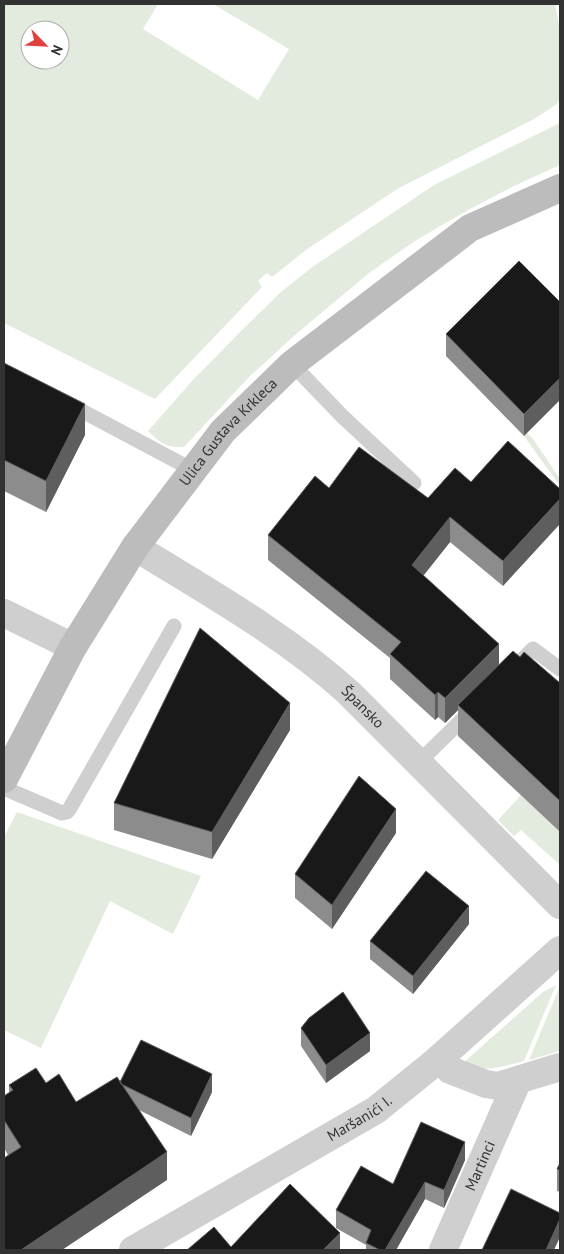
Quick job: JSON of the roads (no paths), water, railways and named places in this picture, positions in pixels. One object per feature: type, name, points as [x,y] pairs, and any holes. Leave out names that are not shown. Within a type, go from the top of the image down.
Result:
[{"type":"street","name":"Ulica Gustava Krkleca","points":[[4,780],[73,647],[134,547],[223,432],[292,364],[470,228],[560,188]]},
{"type":"street","name":"Špansko","points":[[134,547],[294,647],[318,665],[419,762],[560,905]]},
{"type":"street","points":[[4,613],[73,647]]},
{"type":"street","name":"Maršanići I.","points":[[133,1250],[376,1110],[434,1063],[560,950]]},
{"type":"street","points":[[450,1070],[498,1086],[560,1067]]},
{"type":"street","name":"Martinci","points":[[443,1250],[518,1080]]},
{"type":"lane","points":[[292,364],[342,416],[414,483]]},
{"type":"lane","points":[[55,397],[193,470]]},
{"type":"lane","points":[[4,788],[62,813],[66,812],[174,626]]},
{"type":"lane","points":[[506,676],[534,649],[560,669]]},
{"type":"lane","points":[[419,762],[486,696]]}]
